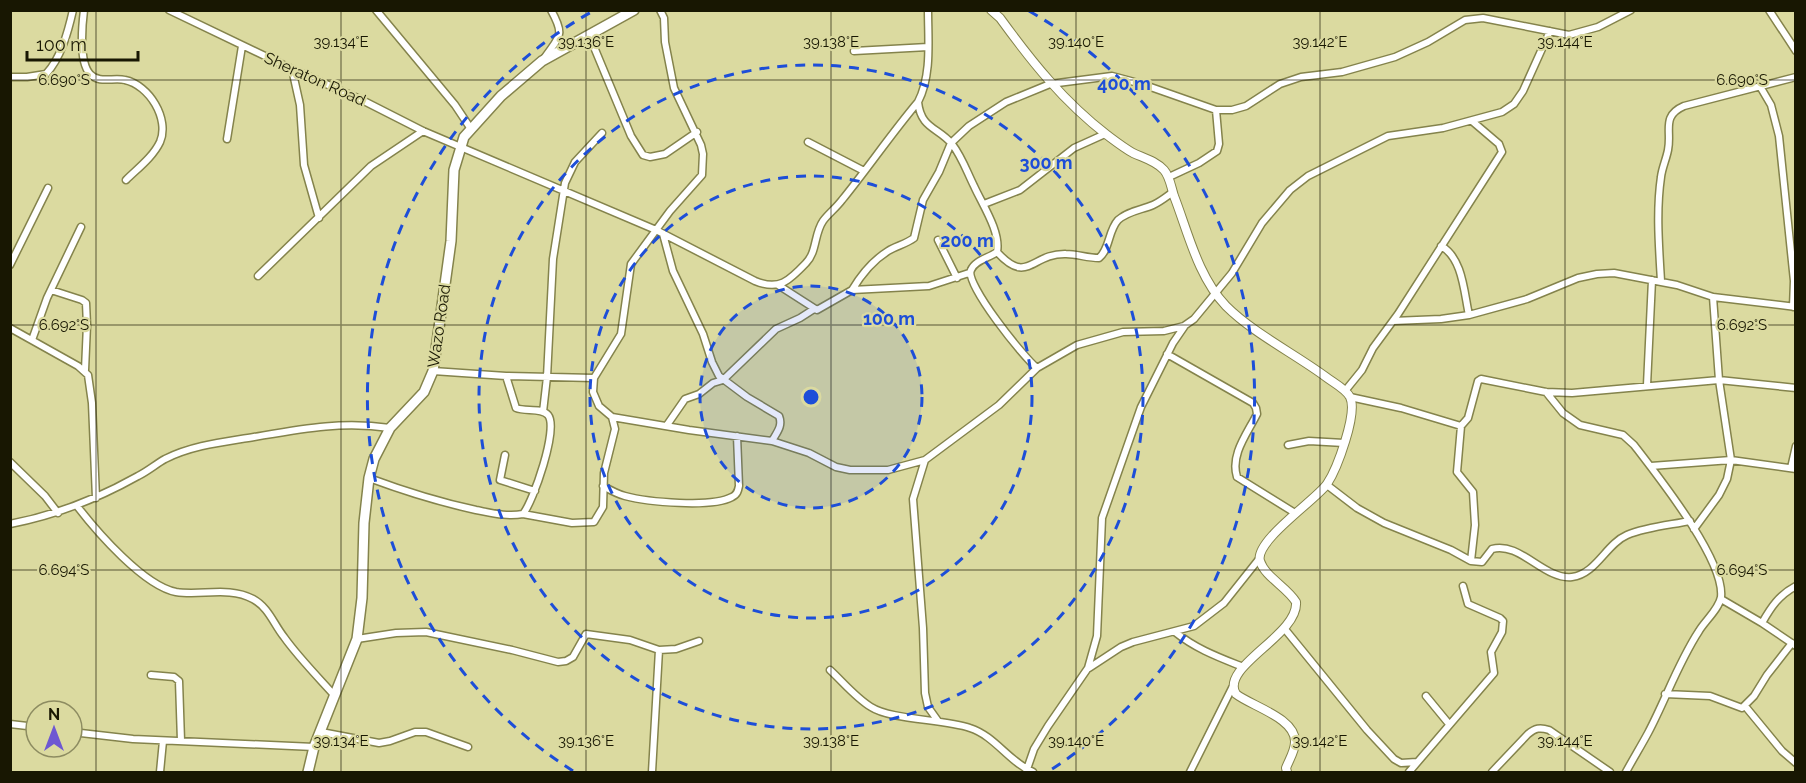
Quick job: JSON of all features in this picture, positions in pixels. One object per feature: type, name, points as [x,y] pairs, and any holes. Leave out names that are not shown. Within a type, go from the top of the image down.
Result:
[{"type":"main road","name":"Wazo Road","points":[[308,772],[314,747],[357,639],[362,598],[364,523],[369,478],[378,449],[390,428],[424,392],[433,371],[451,241],[454,170],[460,147],[471,129],[501,96],[542,61],[634,10]]},
{"type":"street","points":[[10,77],[34,77],[46,74],[57,58],[73,10]]},
{"type":"street","points":[[84,10],[83,64],[90,75],[105,80],[125,80],[132,83],[153,99],[159,116],[162,135],[158,146],[126,180]]},
{"type":"street","name":"Sheraton Road","points":[[169,10],[181,13],[242,46],[292,69],[326,82],[423,131],[656,230],[754,281],[771,286],[778,285]]},
{"type":"street","points":[[376,10],[455,105],[471,129]]},
{"type":"street","points":[[542,61],[560,34],[559,25],[551,10]]},
{"type":"street","points":[[660,10],[664,18],[665,42],[674,88],[697,132],[703,154],[702,174],[670,211],[630,264],[621,334],[594,378],[593,393],[598,406],[612,417],[772,441],[793,447],[836,467],[850,470],[888,470],[925,460],[999,405],[1037,368],[1077,345],[1098,337],[1124,332],[1164,331],[1184,327]]},
{"type":"street","points":[[814,309],[778,285],[811,258],[820,226],[918,102],[925,88],[928,10]]},
{"type":"street","points":[[991,10],[1000,18],[1050,84],[1106,134],[1133,153],[1161,166],[1169,177],[1193,246],[1215,294],[1250,325],[1347,394],[1461,426]]},
{"type":"street","points":[[667,425],[685,399],[699,394],[721,378],[776,329],[814,309],[821,309],[852,290],[862,273],[878,258],[914,238],[923,200],[939,172],[951,143],[969,126],[1006,102],[1050,84],[1112,76],[1216,110],[1232,110],[1246,106],[1280,84],[1301,77],[1342,72],[1395,57],[1428,42],[1465,20],[1483,18],[1569,34],[1584,32],[1631,10]]},
{"type":"street","points":[[1769,10],[1796,51]]},
{"type":"street","points":[[1026,771],[1034,750],[1048,726],[1088,668],[1097,636],[1102,518],[1141,407],[1167,354],[1184,327],[1194,319],[1232,273],[1274,207],[1290,190],[1308,176],[1388,136],[1443,128],[1502,112],[1514,104],[1523,91],[1550,31]]},
{"type":"street","points":[[589,35],[630,136],[643,155],[650,157],[665,154],[697,132]]},
{"type":"street","points":[[227,139],[242,46]]},
{"type":"street","points":[[854,51],[928,47]]},
{"type":"street","points":[[292,69],[300,105],[304,165],[319,218]]},
{"type":"street","points":[[1661,281],[1659,199],[1663,166],[1668,150],[1670,118],[1675,110],[1796,77]]},
{"type":"street","points":[[1394,321],[1469,315],[1527,299],[1578,278],[1614,273],[1661,281],[1713,297],[1794,307],[1794,281],[1779,136],[1773,111],[1761,88]]},
{"type":"street","points":[[918,102],[919,110],[928,125],[951,143],[969,172],[973,186],[984,204],[998,244],[997,252]]},
{"type":"street","points":[[1169,177],[1217,152],[1219,144],[1216,110]]},
{"type":"street","points":[[1088,668],[1133,642],[1194,626],[1224,603],[1259,559],[1270,539],[1327,485],[1352,417],[1347,394],[1373,348],[1394,321],[1502,152],[1499,144],[1472,121]]},
{"type":"street","points":[[258,276],[371,166],[423,131]]},
{"type":"street","points":[[543,412],[553,258],[564,192],[569,171],[602,134]]},
{"type":"street","points":[[984,204],[1020,190],[1074,148],[1106,134]]},
{"type":"street","points":[[808,142],[864,171]]},
{"type":"street","points":[[10,265],[48,188]]},
{"type":"street","points":[[997,252],[1009,264],[1019,268],[1052,256],[1066,254],[1099,258],[1105,252],[1112,229],[1119,220],[1131,212],[1154,205],[1173,192]]},
{"type":"street","points":[[32,340],[51,290],[81,227]]},
{"type":"street","points":[[663,234],[673,271],[721,378],[778,416],[781,422],[780,428],[772,441]]},
{"type":"street","points":[[938,240],[957,278]]},
{"type":"street","points":[[1441,246],[1448,250],[1458,266],[1469,315]]},
{"type":"street","points":[[852,290],[929,286],[969,273],[978,262],[997,252]]},
{"type":"street","points":[[969,273],[980,298],[1027,360],[1037,368]]},
{"type":"street","points":[[1647,385],[1652,280]]},
{"type":"street","points":[[51,290],[86,303],[85,370],[90,384],[92,403],[96,498]]},
{"type":"street","points":[[1694,529],[1719,495],[1727,479],[1731,460],[1719,380],[1713,297]]},
{"type":"street","points":[[10,328],[85,370]]},
{"type":"street","points":[[1167,354],[1252,403],[1257,414],[1237,455],[1235,469],[1238,477],[1295,513]]},
{"type":"street","points":[[433,371],[506,376],[594,378]]},
{"type":"street","points":[[506,376],[516,408],[523,411],[543,412],[549,419],[549,441],[534,491],[523,514]]},
{"type":"street","points":[[1471,561],[1475,511],[1473,492],[1457,472],[1461,426],[1468,418],[1478,381],[1481,379],[1546,392],[1572,393],[1719,380],[1796,388]]},
{"type":"street","points":[[1546,392],[1563,413],[1580,425],[1623,435],[1634,445],[1690,521],[1714,565],[1719,581],[1721,599],[1699,631],[1665,694],[1649,732],[1626,772]]},
{"type":"street","points":[[369,478],[415,495],[491,513],[514,516],[523,514],[572,523],[592,523],[603,510],[604,473],[615,429],[612,417]]},
{"type":"street","points":[[615,429],[626,419]]},
{"type":"street","points":[[10,524],[58,513],[77,506],[140,475],[165,459],[210,444],[335,425],[363,424],[390,428]]},
{"type":"street","points":[[603,486],[620,495],[647,501],[679,503],[722,500],[732,497],[737,493],[739,486],[737,436]]},
{"type":"street","points":[[1288,445],[1309,441],[1344,443]]},
{"type":"street","points":[[1651,466],[1731,460],[1793,468],[1796,446]]},
{"type":"street","points":[[504,455],[500,480],[534,491]]},
{"type":"street","points":[[925,460],[913,499],[913,511],[919,559],[925,693],[928,707],[938,721]]},
{"type":"street","points":[[10,462],[45,496],[58,513]]},
{"type":"street","points":[[1327,485],[1357,508],[1384,523],[1451,550],[1471,561],[1482,562],[1492,549],[1508,547],[1561,576],[1570,577],[1588,570],[1625,536],[1690,521]]},
{"type":"street","points":[[77,506],[125,559],[163,588],[176,592],[213,591],[241,594],[260,603],[269,611],[284,638],[335,696]]},
{"type":"street","points":[[1190,772],[1233,682],[1243,667],[1295,615],[1296,602],[1264,568],[1259,559]]},
{"type":"street","points":[[1409,772],[1494,673],[1491,651],[1503,626],[1500,618],[1468,604],[1463,586]]},
{"type":"street","points":[[1762,623],[1772,605],[1783,593],[1796,586]]},
{"type":"street","points":[[1665,694],[1710,696],[1737,707],[1745,706],[1794,645],[1721,599]]},
{"type":"street","points":[[1284,628],[1367,730],[1394,759],[1401,764],[1417,762]]},
{"type":"street","points":[[357,639],[396,633],[426,632],[558,662],[573,657],[586,634],[630,640],[659,650],[676,649],[699,641]]},
{"type":"street","points":[[1175,632],[1205,652],[1243,667]]},
{"type":"street","points":[[652,772],[659,650]]},
{"type":"street","points":[[830,670],[872,708],[970,728],[984,734],[1026,771],[1033,772]]},
{"type":"street","points":[[151,675],[174,677],[179,681],[181,741]]},
{"type":"street","points":[[1232,688],[1241,698],[1286,723],[1293,732],[1296,740],[1286,768],[1287,772]]},
{"type":"street","points":[[1425,696],[1449,724]]},
{"type":"street","points":[[1745,706],[1782,751],[1796,763]]},
{"type":"street","points":[[1492,772],[1527,734],[1540,728],[1549,730],[1610,772]]},
{"type":"street","points":[[321,732],[379,743],[415,732],[426,732],[468,747]]},
{"type":"street","points":[[84,734],[133,740],[314,747]]},
{"type":"street","points":[[160,772],[163,741]]}]
